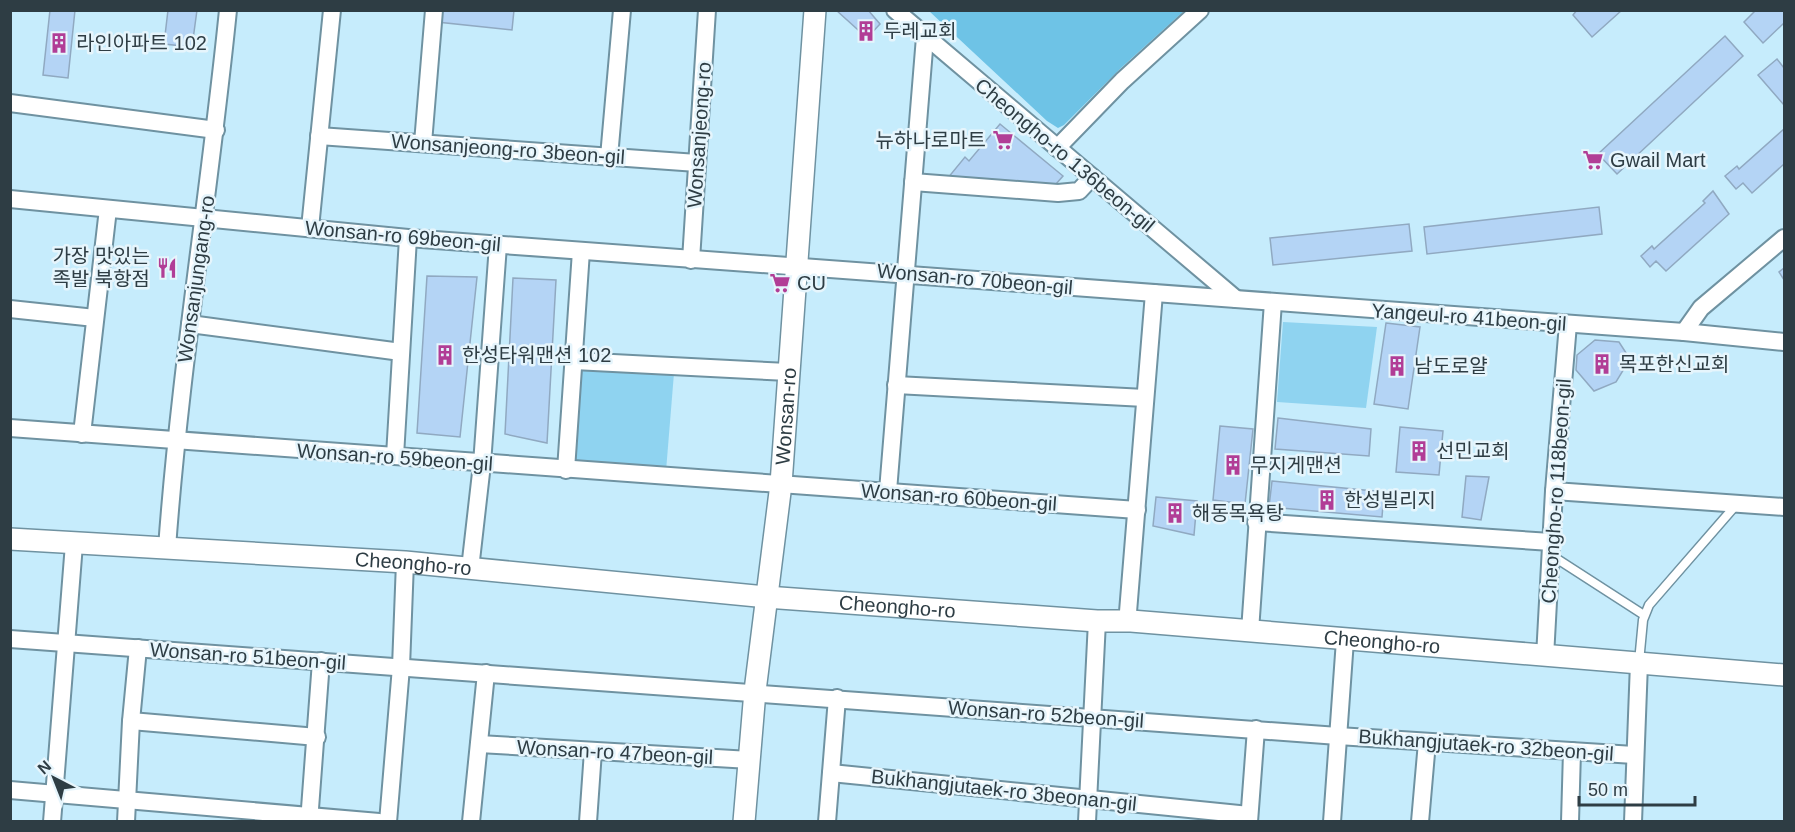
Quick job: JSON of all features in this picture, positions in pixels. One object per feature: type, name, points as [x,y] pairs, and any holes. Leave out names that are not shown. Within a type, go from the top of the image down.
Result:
[{"type":"street","name":"Wonsanjungang-ro","points":[[167,548],[175,442],[216,130],[228,10]]},
{"type":"street","points":[[310,228],[332,10]]},
{"type":"street","points":[[423,143],[434,10]]},
{"type":"street","points":[[609,157],[622,10]]},
{"type":"street","name":"Wonsanjeong-ro","points":[[691,260],[707,10]]},
{"type":"street","name":"Wonsan-ro","points":[[744,822],[755,691],[781,484],[815,10]]},
{"type":"street","name":"Cheongho-ro 136beon-gil","points":[[895,10],[1236,299]]},
{"type":"street","points":[[1056,148],[1122,81],[1200,10]]},
{"type":"street","points":[[888,491],[925,37]]},
{"type":"street","points":[[10,103],[216,130]]},
{"type":"street","name":"Wonsanjeong-ro 3beon-gil","points":[[319,136],[698,163]]},
{"type":"street","points":[[913,182],[1058,194],[1079,191],[1092,177]]},
{"type":"street","name":"Wonsan-ro 69beon-gil","points":[[10,199],[408,238],[796,266]]},
{"type":"street","points":[[82,434],[108,209]]},
{"type":"street","points":[[395,456],[408,238]]},
{"type":"street","points":[[1684,332],[1701,308],[1785,238]]},
{"type":"street","points":[[470,569],[482,464],[498,245]]},
{"type":"street","points":[[566,470],[582,251]]},
{"type":"street","name":"Wonsan-ro 70beon-gil","points":[[796,266],[1154,294]]},
{"type":"street","points":[[1131,621],[1128,612],[1154,294]]},
{"type":"street","name":"Yangeul-ro 41beon-gil","points":[[1154,294],[1684,332],[1785,342]]},
{"type":"street","points":[[1250,631],[1273,302]]},
{"type":"street","points":[[10,309],[95,318]]},
{"type":"street","points":[[190,324],[401,352]]},
{"type":"street","name":"Cheongho-ro 118beon-gil","points":[[1545,657],[1554,491],[1568,324]]},
{"type":"street","points":[[574,361],[788,372]]},
{"type":"street","points":[[896,385],[1145,398]]},
{"type":"street","name":"Wonsan-ro 59beon-gil","points":[[10,428],[175,442],[781,484]]},
{"type":"street","name":"Wonsan-ro 60beon-gil","points":[[781,484],[1137,510]]},
{"type":"street","points":[[1554,491],[1785,507]]},
{"type":"street","points":[[1256,522],[1551,548]]},
{"type":"street","name":"Cheongho-ro","points":[[10,539],[405,562],[766,597],[1097,621],[1131,621],[1545,657],[1785,675]]},
{"type":"street","points":[[52,822],[68,644],[74,544]]},
{"type":"street","points":[[388,822],[401,667],[405,562]]},
{"type":"street","points":[[1087,822],[1097,621]]},
{"type":"street","name":"Wonsan-ro 51beon-gil","points":[[10,639],[755,691]]},
{"type":"street","points":[[1332,822],[1345,640]]},
{"type":"street","points":[[126,822],[131,721],[138,648]]},
{"type":"street","points":[[309,818],[317,737],[321,661]]},
{"type":"street","points":[[1633,822],[1639,663]]},
{"type":"street","points":[[471,822],[486,673]]},
{"type":"street","name":"Wonsan-ro 52beon-gil","points":[[755,691],[1338,736]]},
{"type":"street","points":[[827,822],[837,698]]},
{"type":"street","points":[[131,721],[317,737]]},
{"type":"street","points":[[1249,818],[1256,729]]},
{"type":"street","name":"Bukhangjutaek-ro 32beon-gil","points":[[1338,736],[1635,754]]},
{"type":"street","points":[[1420,822],[1427,742]]},
{"type":"street","name":"Wonsan-ro 47beon-gil","points":[[480,744],[750,760]]},
{"type":"street","points":[[588,822],[593,751]]},
{"type":"street","points":[[1570,822],[1572,751]]},
{"type":"street","name":"Bukhangjutaek-ro 3beonan-gil","points":[[831,773],[1088,798],[1249,818]]},
{"type":"street","points":[[10,790],[128,800],[240,816],[379,822]]},
{"type":"lane","points":[[1639,663],[1644,615],[1649,605],[1736,505]]},
{"type":"lane","points":[[1551,548],[1644,615]]},
{"type":"shaded area","points":[[929,11],[1184,11],[1122,67],[1064,125],[1058,128],[1047,121]]},
{"type":"shaded area","points":[[1283,322],[1377,327],[1366,408],[1277,402]]},
{"type":"shaded area","points":[[586,367],[674,373],[666,471],[579,465],[574,458],[580,375]]},
{"type":"building","name":"라인아파트 102","points":[[50,10],[75,10],[68,78],[43,75]]},
{"type":"building","points":[[168,10],[197,10],[192,47],[164,44]]},
{"type":"building","points":[[438,10],[514,10],[512,30],[437,22]]},
{"type":"building","name":"두레교회","points":[[836,10],[868,10],[880,24],[867,38]]},
{"type":"building","points":[[1577,10],[1622,10],[1592,37],[1573,15]]},
{"type":"building","points":[[1756,10],[1784,10],[1784,23],[1763,43],[1744,22]]},
{"type":"building","points":[[1725,36],[1743,56],[1617,174],[1598,154]]},
{"type":"building","points":[[1777,59],[1784,68],[1784,105],[1758,75]]},
{"type":"building","name":"뉴하나로마트","points":[[1000,124],[1063,176],[1056,184],[947,179],[965,157],[969,161]]},
{"type":"building","points":[[1784,129],[1784,164],[1752,193],[1743,183],[1736,189],[1725,176],[1737,166],[1739,169]]},
{"type":"building","points":[[1713,191],[1729,214],[1666,271],[1656,261],[1650,267],[1641,256],[1652,246],[1654,249],[1705,203],[1703,201]]},
{"type":"building","points":[[1599,207],[1602,234],[1427,254],[1424,227]]},
{"type":"building","points":[[1409,224],[1412,251],[1273,265],[1270,238]]},
{"type":"building","points":[[1784,268],[1784,280],[1779,272]]},
{"type":"building","name":"한성타워맨션 102","points":[[427,276],[477,277],[460,437],[417,433]]},
{"type":"building","points":[[513,278],[556,280],[547,443],[505,434]]},
{"type":"building","name":"남도로얄","points":[[1386,323],[1420,327],[1408,409],[1374,404]]},
{"type":"building","name":"목포한신교회","points":[[1595,340],[1619,342],[1630,359],[1616,382],[1594,391],[1576,370],[1577,355]]},
{"type":"building","name":"한성빌리지","points":[[1278,418],[1371,429],[1369,456],[1275,449]]},
{"type":"building","name":"무지게맨션","points":[[1220,426],[1253,429],[1245,504],[1213,500]]},
{"type":"building","name":"선민교회","points":[[1400,427],[1443,431],[1439,475],[1396,472]]},
{"type":"building","points":[[1466,476],[1489,477],[1481,520],[1462,517]]},
{"type":"building","name":"한성빌리지","points":[[1272,481],[1384,492],[1382,517],[1269,507]]},
{"type":"building","name":"해동목욕탕","points":[[1156,497],[1197,501],[1194,535],[1153,526]]},
{"type":"place","name":"두레교회","points":[[866,31]]},
{"type":"place","name":"라인아파트 102","points":[[59,43]]},
{"type":"place","name":"뉴하나로마트","points":[[1003,140]]},
{"type":"place","name":"Gwail Mart","points":[[1593,160]]},
{"type":"place","name":"가장 맛있는 족발 북항점","points":[[167,268]]},
{"type":"place","name":"CU","points":[[780,283]]},
{"type":"place","name":"한성타워맨션 102","points":[[445,355]]},
{"type":"place","name":"목포한신교회","points":[[1602,364]]},
{"type":"place","name":"남도로얄","points":[[1397,366]]},
{"type":"place","name":"선민교회","points":[[1419,451]]},
{"type":"place","name":"무지게맨션","points":[[1233,465]]},
{"type":"place","name":"한성빌리지","points":[[1327,500]]},
{"type":"place","name":"해동목욕탕","points":[[1175,513]]}]
